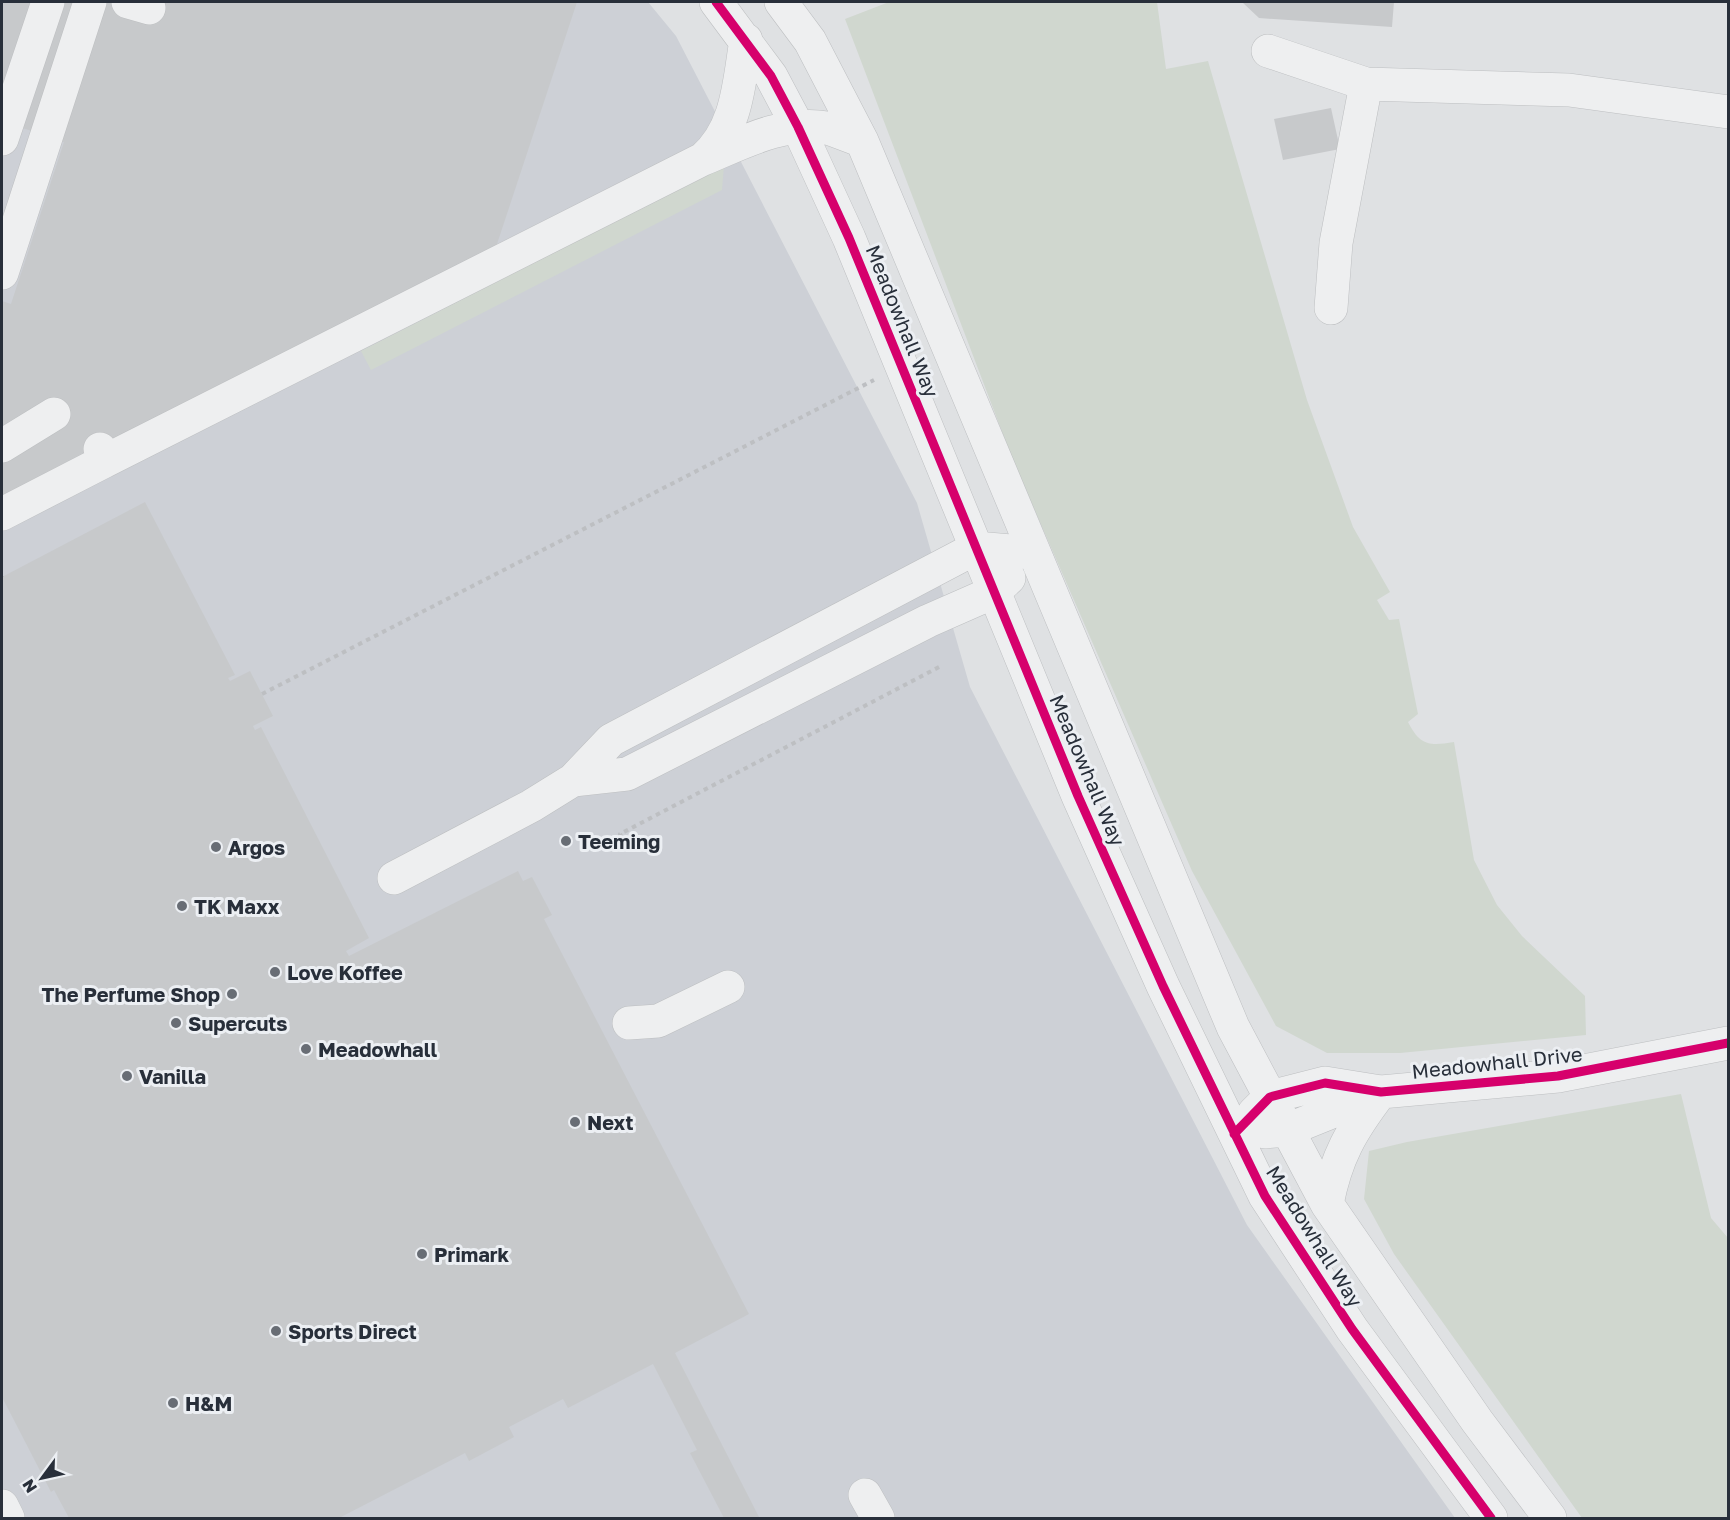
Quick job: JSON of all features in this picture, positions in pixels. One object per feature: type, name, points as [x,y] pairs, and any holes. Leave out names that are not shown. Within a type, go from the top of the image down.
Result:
[{"type":"street","points":[[2,139],[48,2]]},
{"type":"street","points":[[2,273],[90,2]]},
{"type":"street","name":"Meadowhall Way","points":[[716,2],[747,40],[771,76],[798,127],[901,365],[1082,806],[1163,986],[1265,1196],[1352,1329],[1491,1518]]},
{"type":"street","name":"Meadowhall Way","points":[[781,2],[810,41],[862,141],[1233,1027],[1327,1204],[1477,1421],[1550,1518]]},
{"type":"street","points":[[701,160],[723,139],[730,122],[747,40]]},
{"type":"street","points":[[1268,51],[1366,84],[1569,90],[1728,112]]},
{"type":"street","points":[[1331,308],[1336,243],[1366,84]]},
{"type":"street","points":[[2,514],[103,455],[701,160],[774,131],[798,127],[827,128],[862,141]]},
{"type":"street","points":[[2,446],[54,414]]},
{"type":"street","points":[[394,878],[531,806],[573,780],[611,740],[976,548],[1034,553]]},
{"type":"street","points":[[573,780],[627,774],[928,621],[994,592],[1034,553]]},
{"type":"street","points":[[629,1023],[658,1021],[728,987]]},
{"type":"street","name":"Meadowhall Drive","points":[[1270,1097],[1324,1083],[1382,1092],[1558,1076],[1728,1043]]},
{"type":"street","points":[[1327,1204],[1333,1173],[1353,1128],[1382,1092]]},
{"type":"street","name":"Meadowhall Drive","points":[[1234,1134],[1287,1130],[1382,1092]]},
{"type":"street","points":[[1234,1134],[1270,1097]]},
{"type":"street","points":[[2,1506],[8,1518]]},
{"type":"path","points":[[262,694],[813,413],[901,365]]},
{"type":"path","points":[[626,846],[620,834],[941,666]]},
{"type":"shaded area","points":[[2,2],[648,2],[676,36],[917,503],[970,687],[1247,1225],[1455,1518],[2,1518]]},
{"type":"shaded area","points":[[889,2],[1157,2],[1166,69],[1208,61],[1307,400],[1353,527],[1390,592],[1377,600],[1389,620],[1399,619],[1418,714],[1408,722],[1417,736],[1426,742],[1438,744],[1454,742],[1474,860],[1497,905],[1522,936],[1585,996],[1586,1035],[1400,1053],[1327,1053],[1276,1026],[1192,871],[1012,458],[845,19]]},
{"type":"shaded area","points":[[724,166],[722,190],[371,370],[361,351]]},
{"type":"shaded area","points":[[1681,1094],[1711,1218],[1728,1238],[1728,1518],[1582,1518],[1394,1254],[1364,1199],[1369,1151],[1407,1142]]},
{"type":"building","points":[[2,2],[577,2],[496,247],[2,499],[2,301],[11,304],[64,142],[2,121]]},
{"type":"building","points":[[1242,2],[1394,2],[1392,27],[1259,18]]},
{"type":"building","points":[[1331,108],[1340,149],[1283,160],[1274,119]]},
{"type":"building","name":"Meadowhall","points":[[145,502],[235,675],[228,678],[230,681],[250,671],[273,716],[253,726],[255,730],[261,727],[369,938],[346,951],[349,956],[518,871],[523,881],[532,877],[552,915],[544,919],[749,1314],[675,1353],[759,1517],[724,1518],[690,1453],[697,1450],[653,1364],[568,1408],[563,1399],[509,1427],[514,1437],[469,1461],[465,1453],[339,1518],[69,1518],[54,1490],[51,1492],[2,1397],[2,577]]},
{"type":"cycle path","points":[[716,2],[771,76],[798,127],[849,238],[1078,796],[1163,986],[1265,1196],[1352,1329],[1491,1518]]},
{"type":"cycle path","points":[[1234,1134],[1270,1097],[1325,1083],[1381,1092],[1558,1076],[1728,1043]]},
{"type":"place","name":"Teeming","points":[[566,841]]},
{"type":"place","name":"Argos","points":[[216,847]]},
{"type":"place","name":"TK Maxx","points":[[182,906]]},
{"type":"place","name":"Love Koffee","points":[[275,972]]},
{"type":"place","name":"The Perfume Shop","points":[[232,994]]},
{"type":"place","name":"Supercuts","points":[[176,1023]]},
{"type":"place","name":"Meadowhall","points":[[306,1049]]},
{"type":"place","name":"Vanilla","points":[[127,1076]]},
{"type":"place","name":"Next","points":[[575,1122]]},
{"type":"place","name":"Primark","points":[[422,1254]]},
{"type":"place","name":"Sports Direct","points":[[276,1331]]},
{"type":"place","name":"H&M","points":[[173,1403]]}]
